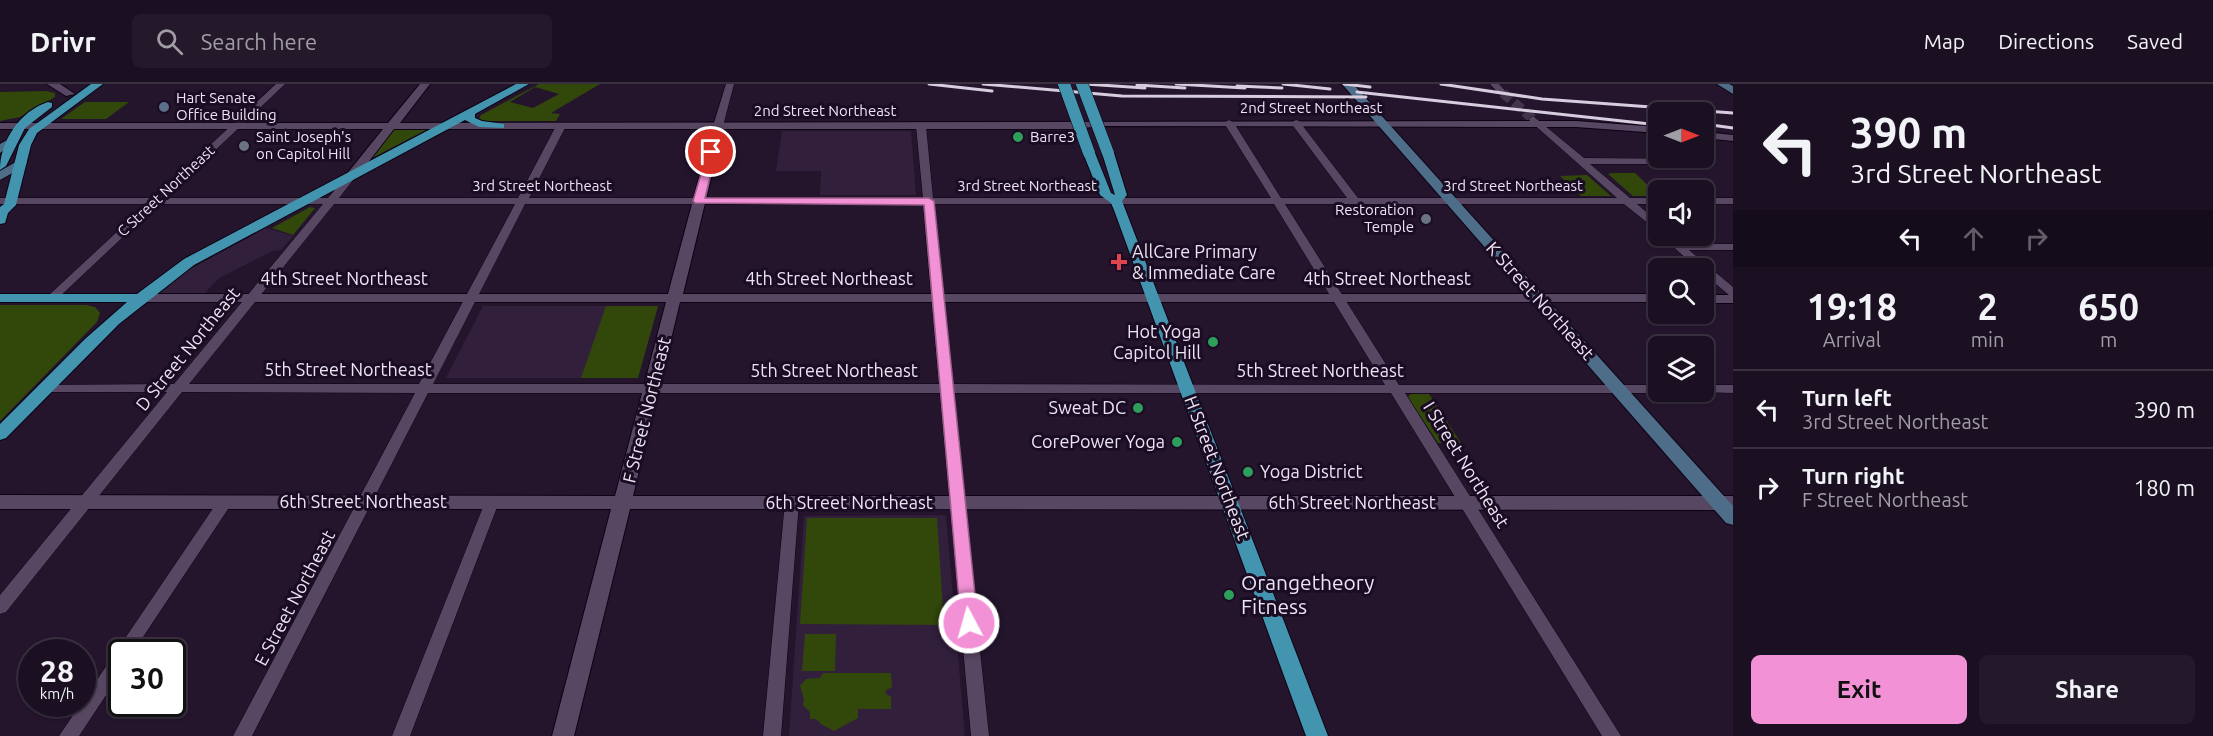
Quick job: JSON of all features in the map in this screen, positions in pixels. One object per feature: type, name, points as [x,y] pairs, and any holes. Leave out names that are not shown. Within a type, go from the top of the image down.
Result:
[{"type":"main road","points":[[0,166],[20,126],[43,109],[89,84]]},
{"type":"main road","points":[[3,209],[21,163],[25,145],[38,126],[98,84]]},
{"type":"main road","points":[[108,298],[133,289],[189,262],[524,84]]},
{"type":"main road","name":"H Street Northeast","points":[[1064,84],[1106,195],[1116,201],[1317,736]]},
{"type":"main road","name":"H Street Northeast","points":[[1082,84],[1121,193],[1116,201]]},
{"type":"main road","name":"K Street Northeast","points":[[1347,84],[1618,388],[1726,503],[1733,518]]},
{"type":"main road","points":[[1722,84],[1733,91]]},
{"type":"main road","points":[[470,112],[470,119],[475,123],[500,126]]},
{"type":"main road","points":[[0,150],[11,141]]},
{"type":"main road","points":[[0,176],[21,163]]},
{"type":"main road","points":[[0,434],[92,339],[138,298],[189,262]]},
{"type":"main road","name":"4th Street Northeast","points":[[0,298],[138,298]]},
{"type":"main road","points":[[88,298],[102,304],[108,310],[92,339]]},
{"type":"street","points":[[52,84],[70,94]]},
{"type":"street","name":"C Street Northeast","points":[[52,298],[281,84]]},
{"type":"street","name":"D Street Northeast","points":[[0,607],[425,84]]},
{"type":"street","name":"F Street Northeast","points":[[562,736],[730,84]]},
{"type":"street","points":[[1494,84],[1503,93]]},
{"type":"street","points":[[1536,122],[1648,219]]},
{"type":"street","name":"2nd Street Northeast","points":[[0,126],[921,126],[1536,122],[1648,129]]},
{"type":"street","name":"I Street Northeast","points":[[1229,123],[1612,736]]},
{"type":"street","points":[[1296,123],[1355,201]]},
{"type":"street","name":"E Street Northeast","points":[[242,736],[561,126]]},
{"type":"street","points":[[921,126],[980,736]]},
{"type":"street","points":[[1714,136],[1733,138]]},
{"type":"street","points":[[1582,161],[1648,161]]},
{"type":"street","name":"3rd Street Northeast","points":[[3,209],[155,201],[1648,201]]},
{"type":"street","points":[[1714,201],[1733,201]]},
{"type":"street","points":[[1679,247],[1733,247]]},
{"type":"street","points":[[1679,247],[1733,293]]},
{"type":"street","name":"4th Street Northeast","points":[[138,298],[1648,298]]},
{"type":"street","points":[[1714,298],[1733,299]]},
{"type":"street","name":"5th Street Northeast","points":[[44,388],[1648,389]]},
{"type":"street","points":[[1714,389],[1733,389]]},
{"type":"street","points":[[133,639],[225,501]]},
{"type":"street","name":"6th Street Northeast","points":[[0,502],[1726,503]]},
{"type":"street","points":[[401,736],[492,502]]},
{"type":"street","points":[[772,736],[792,502]]},
{"type":"street","points":[[68,736],[108,677]]},
{"type":"shaded area","points":[[782,131],[911,131],[916,195],[820,195],[821,171],[776,171]]},
{"type":"shaded area","points":[[266,228],[293,236],[281,250],[272,251],[218,279],[205,293],[156,293],[170,280]]},
{"type":"shaded area","points":[[483,306],[658,306],[638,378],[446,378]]},
{"type":"shaded area","points":[[804,516],[946,516],[965,736],[789,736]]},
{"type":"green space","points":[[539,84],[600,84],[551,113],[560,114],[556,121],[484,121],[479,119],[481,115]],"holes":[[[535,87],[559,94],[533,108],[510,102]]]},
{"type":"green space","points":[[46,91],[55,93],[55,97],[20,117],[0,121],[0,92]]},
{"type":"green space","points":[[85,102],[129,102],[106,119],[61,119]]},
{"type":"green space","points":[[395,129],[428,129],[372,158],[372,157]]},
{"type":"green space","points":[[1635,173],[1648,185],[1648,196],[1633,196],[1608,174]]},
{"type":"green space","points":[[1587,175],[1611,196],[1581,196],[1560,176]]},
{"type":"green space","points":[[310,207],[315,208],[293,235],[272,228]]},
{"type":"green space","points":[[0,305],[86,305],[95,307],[100,313],[97,322],[0,421]]},
{"type":"green space","points":[[606,306],[658,306],[638,378],[581,378]]},
{"type":"green space","points":[[1411,394],[1429,394],[1461,443],[1438,443],[1408,397]]},
{"type":"green space","points":[[807,518],[937,518],[944,625],[800,624]]},
{"type":"green space","points":[[805,634],[836,634],[835,671],[802,671]]},
{"type":"green space","points":[[823,673],[891,673],[892,687],[885,691],[891,697],[891,709],[858,709],[858,718],[834,731],[816,719],[810,719],[810,712],[803,705],[804,699],[800,686],[806,679],[820,678]]},
{"type":"tunnel","points":[[1503,93],[1533,119]]},
{"type":"railway","points":[[929,84],[992,91]]},
{"type":"railway","points":[[983,84],[1122,96],[1366,97]]},
{"type":"railway","points":[[1085,84],[1145,88]]},
{"type":"railway","points":[[1176,84],[1245,88]]},
{"type":"railway","points":[[1283,84],[1330,89]]},
{"type":"railway","points":[[1344,84],[1370,87]]},
{"type":"railway","points":[[1441,84],[1542,99],[1733,113]]},
{"type":"railway","points":[[1137,85],[1185,88]]},
{"type":"railway","points":[[1237,86],[1282,88]]},
{"type":"railway","points":[[1357,92],[1648,124]]},
{"type":"railway","points":[[1714,125],[1733,128]]},
{"type":"place","name":"Hart Senate Office Building","points":[[164,107]]},
{"type":"place","name":"Barre3","points":[[1018,137]]},
{"type":"place","name":"Saint Joseph's on Capitol Hill","points":[[244,146]]},
{"type":"place","name":"Restoration Temple","points":[[1426,219]]},
{"type":"place","name":"AllCare Primary & Immediate Care","points":[[1119,262]]},
{"type":"place","name":"Hot Yoga Capitol Hill","points":[[1213,342]]},
{"type":"place","name":"Sweat DC","points":[[1138,408]]},
{"type":"place","name":"CorePower Yoga","points":[[1177,442]]},
{"type":"place","name":"Yoga District","points":[[1248,472]]},
{"type":"place","name":"Orangetheory Fitness","points":[[1229,595]]},
{"type":"route","points":[[711,152],[699,201],[929,201],[969,623]]}]
